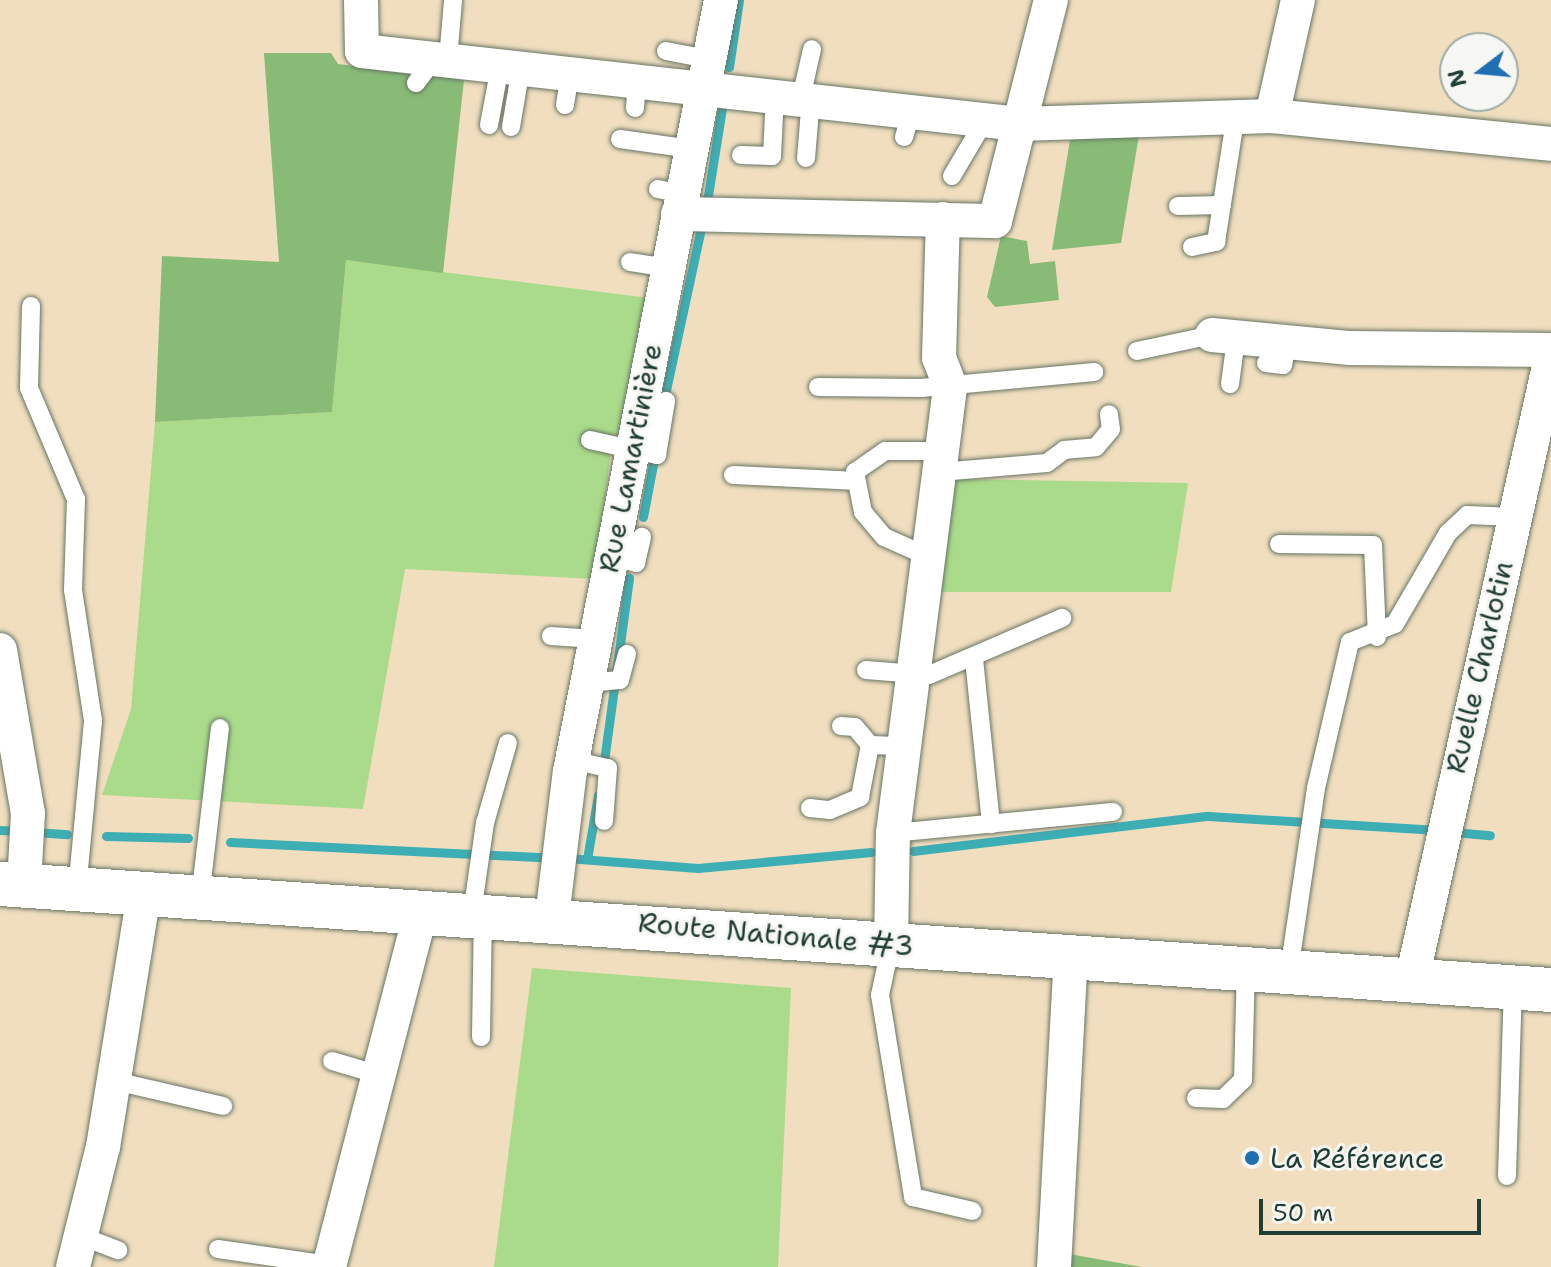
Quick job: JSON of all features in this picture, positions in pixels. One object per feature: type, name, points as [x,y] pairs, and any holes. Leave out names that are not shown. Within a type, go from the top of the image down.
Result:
[{"type":"main road","name":"Route Nationale #3","points":[[17,874],[77,890],[421,910],[477,899],[552,917],[891,944],[1532,988]]},
{"type":"street","points":[[361,0],[362,51],[433,67],[510,67],[567,89],[636,94],[706,73],[908,124],[985,120],[1019,124],[1235,120],[1272,116],[1551,144]]},
{"type":"street","name":"Rue Lamartinière","points":[[552,917],[558,852],[592,764],[603,681],[595,639],[667,268],[685,206],[691,149],[721,0]]},
{"type":"street","points":[[1272,116],[1298,0]]},
{"type":"street","points":[[685,206],[995,221],[1046,1]]},
{"type":"street","points":[[891,944],[893,833],[950,386],[939,358],[943,219]]},
{"type":"street","points":[[1224,337],[1276,354],[1551,350]]},
{"type":"street","name":"Ruelle Charlotin","points":[[1412,979],[1448,794],[1551,357]]},
{"type":"street","points":[[0,650],[28,813],[17,874]]},
{"type":"street","points":[[77,1252],[115,1081],[144,895]]},
{"type":"street","points":[[329,1266],[376,1074],[421,910]]},
{"type":"street","points":[[1054,1267],[1071,957]]},
{"type":"lane","points":[[433,67],[453,0]]},
{"type":"lane","points":[[741,155],[772,156],[812,49]]},
{"type":"lane","points":[[666,51],[706,73]]},
{"type":"lane","points":[[489,125],[510,67]]},
{"type":"lane","points":[[510,67],[511,127]]},
{"type":"lane","points":[[796,97],[806,158]]},
{"type":"lane","points":[[952,176],[985,120]]},
{"type":"lane","points":[[1192,247],[1216,242],[1235,120]]},
{"type":"lane","points":[[620,139],[691,149]]},
{"type":"lane","points":[[1178,206],[1222,205]]},
{"type":"lane","points":[[630,262],[667,268]]},
{"type":"lane","points":[[31,306],[29,388],[76,499],[75,618],[93,721],[77,890]]},
{"type":"lane","points":[[1137,351],[1224,337],[1230,384]]},
{"type":"lane","points":[[818,387],[950,386],[1094,372]]},
{"type":"lane","points":[[590,440],[657,455],[666,401]]},
{"type":"lane","points":[[929,557],[890,544],[863,512],[854,481],[858,466],[872,455],[941,462],[1047,463],[1064,450],[1096,447],[1111,429],[1109,414]]},
{"type":"lane","points":[[733,475],[854,481]]},
{"type":"lane","points":[[1289,971],[1312,836],[1315,797],[1350,642],[1377,637],[1395,624],[1448,533],[1467,515],[1514,517]]},
{"type":"lane","points":[[611,557],[636,563],[642,537]]},
{"type":"lane","points":[[1279,544],[1373,545],[1377,637]]},
{"type":"lane","points":[[866,670],[914,676],[974,659],[1062,618]]},
{"type":"lane","points":[[551,636],[595,639]]},
{"type":"lane","points":[[603,681],[627,654]]},
{"type":"lane","points":[[974,659],[991,824]]},
{"type":"lane","points":[[841,726],[855,727],[870,745],[905,746]]},
{"type":"lane","points":[[200,898],[220,728]]},
{"type":"lane","points":[[481,1037],[477,899],[481,841],[508,743]]},
{"type":"lane","points":[[810,808],[830,810],[860,797],[870,745]]},
{"type":"lane","points":[[592,764],[604,821]]},
{"type":"lane","points":[[893,833],[1113,812]]},
{"type":"lane","points":[[891,944],[880,995],[913,1197],[972,1211]]},
{"type":"lane","points":[[1196,1098],[1223,1099],[1243,1080],[1246,969]]},
{"type":"lane","points":[[1507,1176],[1532,988]]},
{"type":"lane","points":[[332,1061],[376,1074]]},
{"type":"lane","points":[[115,1081],[223,1106]]},
{"type":"lane","points":[[218,1249],[329,1266]]},
{"type":"lane","points":[[77,1252],[118,1250]]},
{"type":"green space","points":[[264,53],[331,53],[338,64],[464,80],[443,273],[346,260],[332,412],[155,422],[162,256],[279,262]]},
{"type":"green space","points":[[1139,135],[1121,243],[1052,250],[1070,140]]},
{"type":"green space","points":[[1001,236],[1027,241],[1030,264],[1055,261],[1059,300],[995,307],[987,297]]},
{"type":"green space","points":[[346,260],[649,298],[618,436],[613,433],[595,579],[405,569],[363,809],[102,795],[131,709],[155,422],[332,412]]},
{"type":"green space","points":[[952,479],[1188,483],[1171,592],[940,592]]},
{"type":"green space","points":[[532,968],[791,988],[778,1267],[494,1267]]},
{"type":"green space","points":[[1069,1254],[1142,1267],[1069,1267]]},
{"type":"waterway","points":[[729,67],[739,0]]},
{"type":"waterway","points":[[706,208],[722,108]]},
{"type":"waterway","points":[[663,404],[702,223]]},
{"type":"waterway","points":[[643,517],[655,454]]},
{"type":"waterway","points":[[603,768],[629,578]]},
{"type":"waterway","points":[[587,859],[598,795]]},
{"type":"waterway","points":[[913,851],[1208,816],[1438,830]]},
{"type":"waterway","points":[[0,830],[20,831]]},
{"type":"waterway","points":[[35,832],[67,834]]},
{"type":"waterway","points":[[1453,832],[1490,835]]},
{"type":"waterway","points":[[106,836],[188,838]]},
{"type":"waterway","points":[[230,842],[553,858]]},
{"type":"waterway","points":[[567,858],[698,868],[871,852]]},
{"type":"place","name":"La Référence","points":[[1252,1158]]}]
